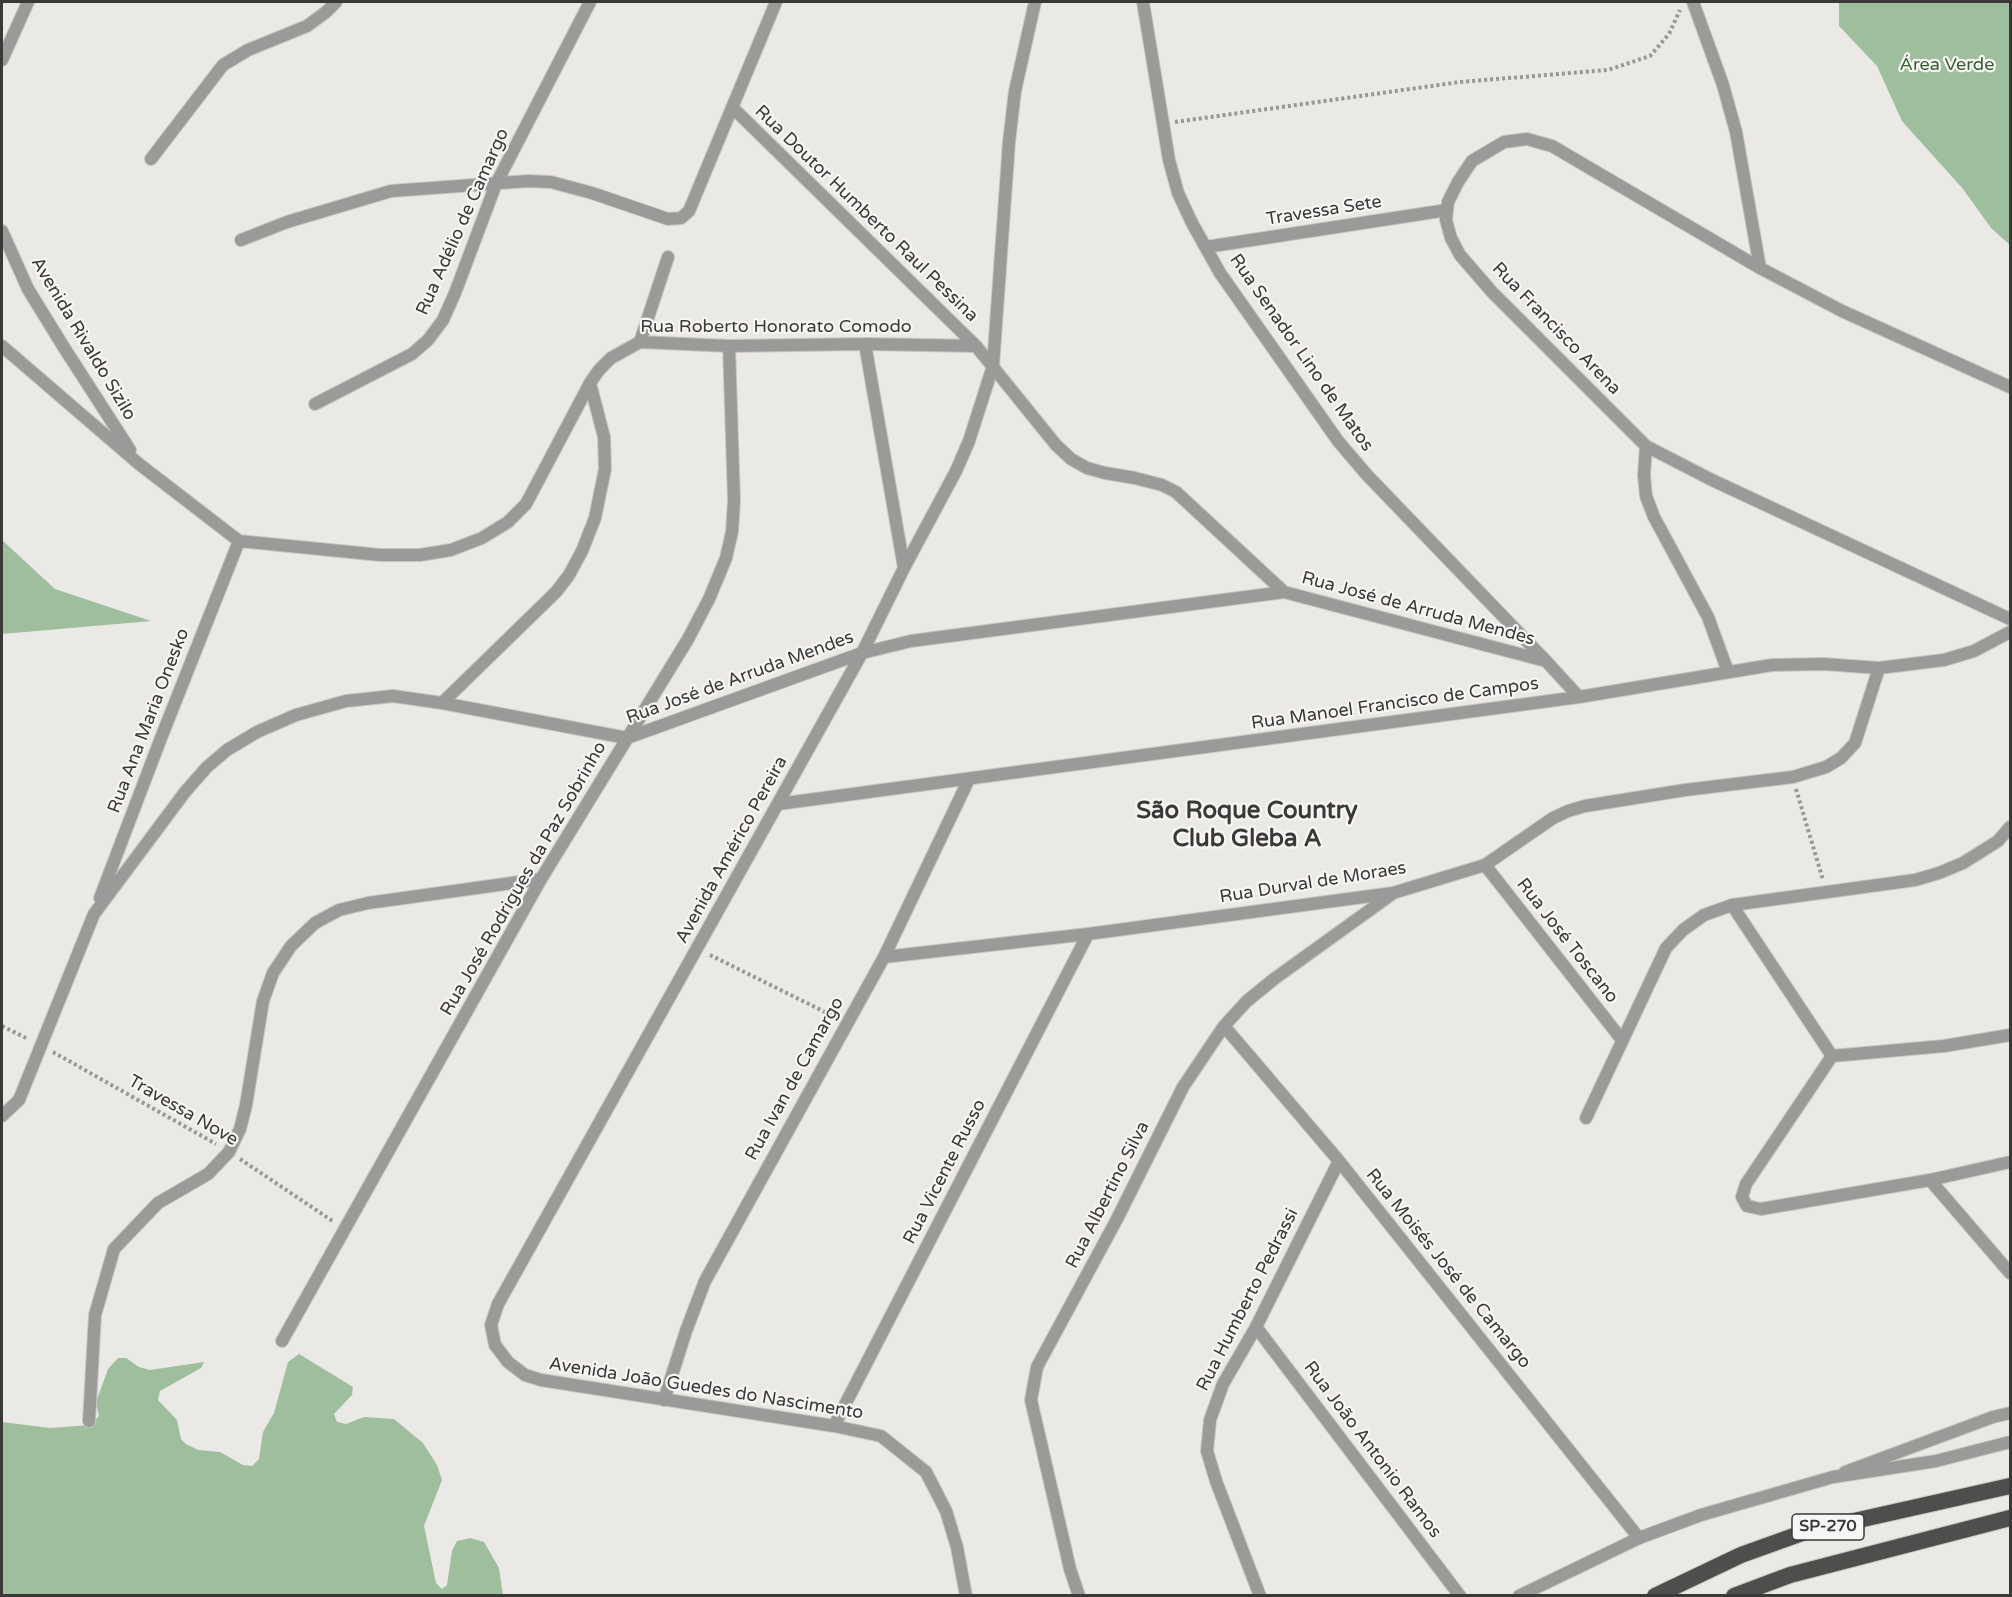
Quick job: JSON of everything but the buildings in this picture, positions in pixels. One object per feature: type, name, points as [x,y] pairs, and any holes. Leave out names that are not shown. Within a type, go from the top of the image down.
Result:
[{"type":"highway","name":"SP-270","points":[[1655,1596],[1741,1555],[1805,1532],[2010,1486]]},
{"type":"highway","name":"SP-270","points":[[1734,1596],[1790,1575],[2010,1518]]},
{"type":"street","points":[[2,60],[28,2]]},
{"type":"street","points":[[151,159],[223,65],[248,50],[307,26],[336,2]]},
{"type":"street","name":"Rua Adélio de Camargo","points":[[315,404],[411,354],[428,340],[443,320],[496,184],[590,2]]},
{"type":"street","points":[[242,240],[287,222],[391,191],[528,181],[550,182],[592,193],[668,219],[681,218],[689,211],[776,2]]},
{"type":"street","name":"Avenida Américo Pereira","points":[[495,1345],[491,1324],[498,1304],[862,653],[956,471],[969,441],[993,366],[1009,142],[1015,91],[1035,2]]},
{"type":"street","name":"Rua Senador Lino de Matos","points":[[1143,2],[1169,160],[1178,193],[1227,283],[1338,441],[1367,475],[1546,661]]},
{"type":"street","points":[[1694,2],[1724,85],[1736,132],[1760,268]]},
{"type":"street","name":"Rua Doutor Humberto Raul Pessina","points":[[732,107],[976,346]]},
{"type":"street","points":[[1447,210],[1448,202],[1458,182],[1472,161],[1504,142],[1527,139],[1552,146],[1760,268],[1842,311],[2010,387]]},
{"type":"street","name":"Travessa Sete","points":[[1206,247],[1447,210]]},
{"type":"street","name":"Rua Francisco Arena","points":[[1447,210],[1446,220],[1451,238],[1460,255],[1492,292],[1646,446],[1712,480],[2010,619]]},
{"type":"street","name":"Avenida Rivaldo Sizilo","points":[[2,231],[28,289],[139,464]]},
{"type":"street","points":[[640,342],[668,257]]},
{"type":"street","name":"Rua Roberto Honorato Comodo","points":[[239,542],[380,555],[420,555],[452,550],[482,538],[508,522],[526,504],[590,383],[610,358],[640,342],[729,346],[865,344],[976,346]]},
{"type":"street","points":[[865,344],[904,568]]},
{"type":"street","points":[[2,346],[139,464],[239,542]]},
{"type":"street","name":"Rua José Rodrigues da Paz Sobrinho","points":[[282,1341],[541,879],[688,639],[709,599],[726,558],[732,532],[734,500],[729,346]]},
{"type":"street","points":[[976,346],[1056,445],[1071,459],[1087,468],[1144,480],[1176,492],[1284,592]]},
{"type":"street","points":[[442,703],[556,592],[582,551],[595,518],[605,469],[604,437],[590,383]]},
{"type":"street","points":[[1646,446],[1644,475],[1646,496],[1654,518],[1708,617],[1728,672]]},
{"type":"street","name":"Rua Ana Maria Onesko","points":[[94,914],[239,542]]},
{"type":"street","name":"Rua José de Arruda Mendes","points":[[2,1116],[19,1100],[94,914],[184,792],[227,750],[250,736],[296,715],[346,701],[393,696],[627,738],[862,653],[911,641],[1284,592],[1546,661],[1579,697]]},
{"type":"street","name":"Rua Manoel Francisco de Campos","points":[[778,804],[1579,697],[1772,665],[1824,664],[1879,668],[1944,660],[1974,651],[2010,632]]},
{"type":"street","name":"Rua Durval de Moraes","points":[[884,957],[1088,934],[1393,893],[1485,865],[1553,818],[1585,806],[1685,790],[1793,777],[1826,767],[1841,758],[1855,743],[1879,668]]},
{"type":"street","name":"Rua Ivan de Camargo","points":[[664,1400],[705,1281],[884,957],[969,779]]},
{"type":"street","points":[[1586,1118],[1666,948],[1683,930],[1704,915],[1732,905],[1915,880],[1963,863],[1998,841],[2010,826]]},
{"type":"street","name":"Rua José Toscano","points":[[1485,865],[1622,1040]]},
{"type":"street","points":[[89,1421],[95,1315],[114,1249],[158,1203],[208,1174],[229,1152],[240,1129],[263,1001],[273,973],[291,946],[315,922],[339,910],[368,903],[541,879]]},
{"type":"street","name":"Rua Albertino Silva","points":[[1079,1596],[1070,1569],[1031,1400],[1036,1366],[1118,1219],[1183,1087],[1224,1026],[1247,1001],[1274,979],[1393,893]]},
{"type":"street","points":[[1732,905],[1832,1056]]},
{"type":"street","name":"Rua Vicente Russo","points":[[834,1426],[1088,934]]},
{"type":"street","name":"Rua Moisés José de Camargo","points":[[1224,1026],[1340,1161],[1639,1538]]},
{"type":"street","points":[[1832,1056],[1944,1046],[2010,1035]]},
{"type":"street","points":[[1832,1056],[1746,1184],[1742,1197],[1744,1203],[1753,1209],[1930,1180],[2010,1162]]},
{"type":"street","name":"Rua Humberto Pedrassi","points":[[1260,1596],[1216,1480],[1208,1451],[1210,1420],[1223,1384],[1256,1327],[1340,1161]]},
{"type":"street","points":[[1930,1180],[2010,1273]]},
{"type":"street","name":"Rua João Antonio Ramos","points":[[1256,1327],[1460,1596]]},
{"type":"street","name":"Avenida João Guedes do Nascimento","points":[[495,1345],[508,1362],[525,1375],[541,1380],[834,1426],[881,1436],[926,1472],[946,1511],[957,1547],[966,1596]]},
{"type":"street","points":[[1519,1596],[1639,1538],[1701,1515],[1833,1477],[1993,1417],[2010,1413]]},
{"type":"street","points":[[1833,1477],[1936,1461],[2010,1442]]},
{"type":"path","points":[[1163,123],[1460,82],[1608,70],[1650,56],[1669,34],[1684,2]]},
{"type":"path","points":[[1793,777],[1826,892]]},
{"type":"path","points":[[697,949],[846,1023]]},
{"type":"path","name":"Travessa Nove","points":[[2,1026],[229,1152],[345,1230]]},
{"type":"green space","name":"Área Verde","points":[[1839,2],[2010,2],[2010,245],[1991,228],[1963,189],[1902,121],[1877,66],[1839,26]]},
{"type":"green space","points":[[2,540],[55,589],[151,621],[2,634]]},
{"type":"green space","points":[[299,1354],[353,1387],[352,1395],[334,1414],[337,1422],[346,1424],[364,1417],[394,1419],[423,1443],[437,1465],[442,1480],[424,1526],[436,1583],[442,1589],[447,1585],[452,1551],[457,1541],[470,1538],[484,1542],[499,1568],[503,1595],[2,1596],[2,1422],[50,1428],[91,1425],[99,1416],[96,1402],[108,1369],[118,1358],[126,1358],[139,1367],[150,1370],[204,1362],[201,1368],[160,1391],[158,1400],[177,1420],[181,1439],[186,1444],[198,1450],[220,1452],[243,1465],[252,1466],[259,1459],[263,1432],[274,1413],[288,1362]]},
{"type":"district","name":"São Roque Country Club Gleba A","points":[[1247,826]]}]
